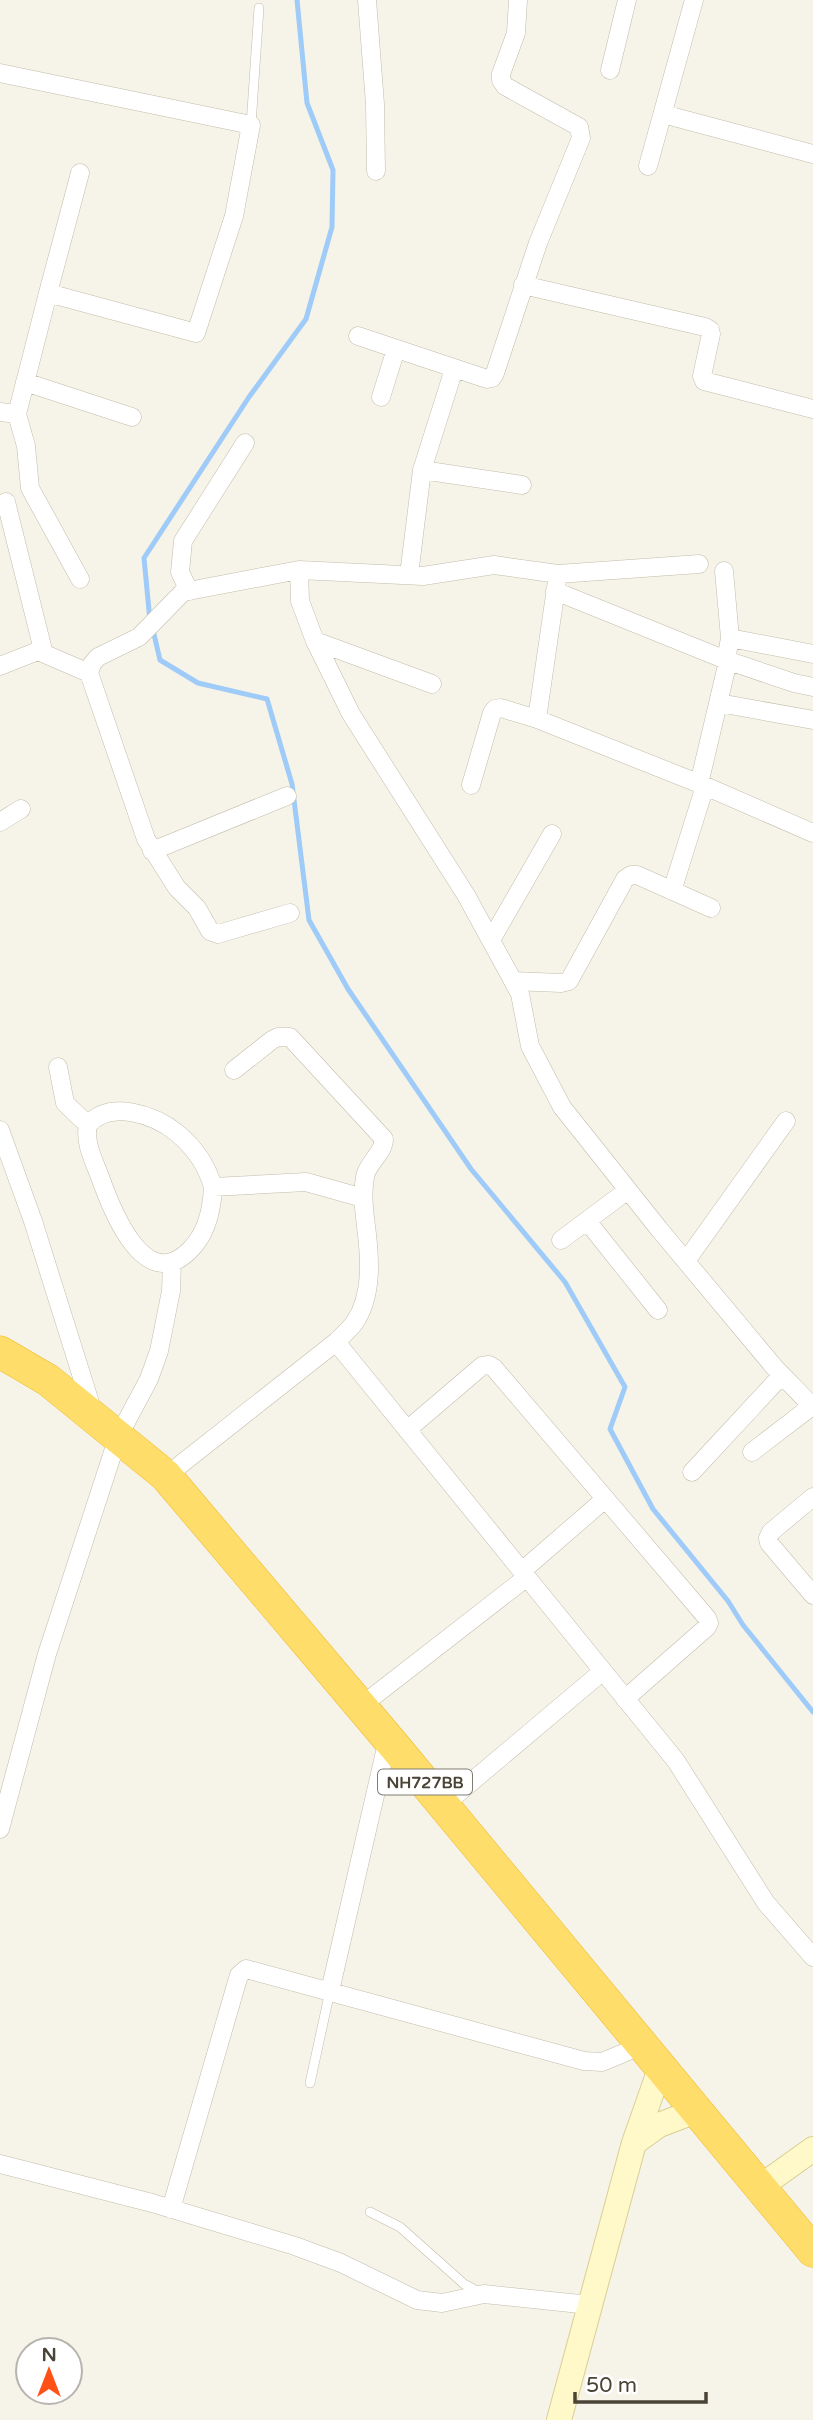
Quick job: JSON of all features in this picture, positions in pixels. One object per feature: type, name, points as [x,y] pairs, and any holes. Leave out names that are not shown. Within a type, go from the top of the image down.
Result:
[{"type":"highway","name":"NH727BB","points":[[0,1352],[48,1380],[166,1476],[444,1805],[813,2251]]},
{"type":"street","points":[[367,0],[375,104],[376,171]]},
{"type":"street","points":[[358,336],[454,369],[487,379],[492,378],[538,243],[582,138],[579,127],[505,86],[501,80],[516,33],[518,0]]},
{"type":"street","points":[[610,70],[627,0]]},
{"type":"street","points":[[648,166],[694,0]]},
{"type":"street","points":[[0,73],[251,125],[234,216],[196,332],[48,293]]},
{"type":"street","points":[[663,114],[813,154]]},
{"type":"street","points":[[80,173],[25,382],[8,413],[26,446],[30,488],[80,579]]},
{"type":"street","points":[[523,285],[705,327],[711,334],[702,376],[704,381],[813,409]]},
{"type":"street","points":[[381,397],[396,349]]},
{"type":"street","points":[[409,575],[422,470],[454,369]]},
{"type":"street","points":[[25,382],[132,417]]},
{"type":"street","points":[[186,591],[180,572],[183,541],[245,443]]},
{"type":"street","points":[[422,470],[522,485]]},
{"type":"street","points":[[0,666],[38,651],[42,646],[6,502]]},
{"type":"street","points":[[557,582],[699,564]]},
{"type":"street","points":[[289,912],[218,934],[210,931],[197,908],[177,888],[146,839],[89,673],[98,657],[139,637],[186,591],[299,570],[423,576],[494,565],[557,582],[727,661],[813,687]]},
{"type":"street","points":[[299,570],[300,601],[315,641],[351,714],[459,884],[520,994],[530,1046],[562,1107],[686,1261],[782,1375],[812,1406],[752,1452]]},
{"type":"street","points":[[672,891],[702,785],[727,661],[730,638],[724,571]]},
{"type":"street","points":[[537,719],[557,582]]},
{"type":"street","points":[[730,638],[813,654]]},
{"type":"street","points":[[315,641],[432,684]]},
{"type":"street","points":[[38,651],[89,673]]},
{"type":"street","points":[[719,702],[813,720]]},
{"type":"street","points":[[471,785],[492,713],[501,708],[537,719],[702,785],[813,833]]},
{"type":"street","points":[[152,850],[287,796]]},
{"type":"street","points":[[0,822],[21,809]]},
{"type":"street","points":[[491,940],[552,834]]},
{"type":"street","points":[[513,981],[569,981],[625,879],[631,874],[711,908]]},
{"type":"street","points":[[166,1476],[336,1342],[355,1321],[367,1292],[369,1254],[363,1198],[368,1167],[383,1147],[384,1139],[290,1037],[272,1040],[234,1070]]},
{"type":"street","points":[[58,1067],[65,1103],[88,1125],[88,1139],[93,1157],[112,1209],[127,1237],[149,1258],[160,1262],[172,1262],[182,1258],[200,1238],[213,1206],[213,1187],[204,1163],[176,1132],[157,1121],[122,1111],[98,1116],[88,1125]]},
{"type":"street","points":[[686,1261],[786,1121]]},
{"type":"street","points":[[0,1130],[106,1428]]},
{"type":"street","points":[[213,1187],[306,1182],[363,1198]]},
{"type":"street","points":[[562,1240],[628,1190]]},
{"type":"street","points":[[587,1221],[658,1310]]},
{"type":"street","points":[[0,1829],[106,1428],[149,1379],[159,1351],[171,1291],[172,1262]]},
{"type":"street","points":[[336,1342],[676,1761],[766,1903],[813,1957]]},
{"type":"street","points":[[407,1430],[482,1366],[489,1365],[494,1368],[707,1618],[709,1623],[625,1699]]},
{"type":"street","points":[[692,1472],[782,1375]]},
{"type":"street","points":[[813,1497],[771,1532],[768,1538],[769,1543],[813,1595]]},
{"type":"street","points":[[361,1706],[524,1574],[605,1499]]},
{"type":"street","points":[[444,1805],[603,1671]]},
{"type":"street","points":[[330,1991],[388,1739]]},
{"type":"street","points":[[171,2209],[241,1972],[246,1969],[584,2061],[603,2063],[652,2057],[634,2143],[559,2420]]},
{"type":"street","points":[[634,2143],[659,2125],[696,2111]]},
{"type":"street","points":[[760,2187],[813,2149]]},
{"type":"street","points":[[0,2164],[171,2209],[295,2246],[341,2263],[416,2300],[442,2303],[484,2294],[590,2305]]},
{"type":"lane","points":[[251,125],[259,8]]},
{"type":"lane","points":[[310,2083],[330,1991]]},
{"type":"lane","points":[[370,2212],[400,2227],[464,2284],[484,2294]]},
{"type":"waterway","points":[[150,621],[144,558],[249,397],[306,319],[332,227],[333,170],[307,103],[297,0]]},
{"type":"waterway","points":[[153,630],[160,660],[198,683],[267,699],[292,784],[309,920],[348,989],[471,1169],[565,1282],[625,1387],[610,1429],[653,1509],[813,1712]]}]
